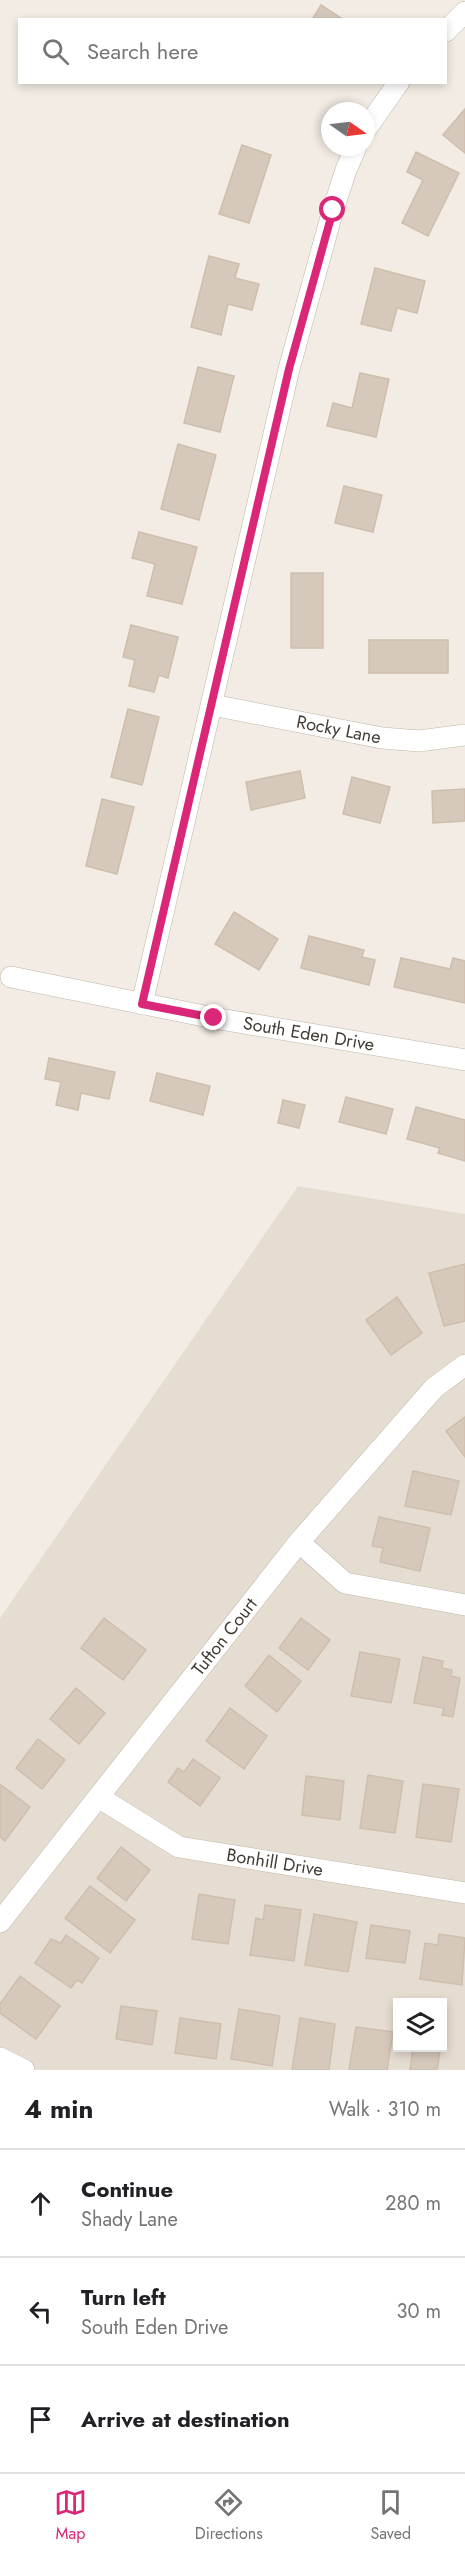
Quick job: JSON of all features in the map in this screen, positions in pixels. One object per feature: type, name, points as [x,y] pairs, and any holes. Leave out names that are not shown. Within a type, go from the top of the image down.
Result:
[{"type":"street","points":[[447,30],[465,12]]},
{"type":"street","points":[[375,116],[398,84]]},
{"type":"street","points":[[142,1004],[289,369],[336,200],[352,156]]},
{"type":"street","name":"Rocky Lane","points":[[212,705],[382,738],[419,741],[465,735]]},
{"type":"street","name":"South Eden Drive","points":[[11,977],[142,1004],[465,1060]]},
{"type":"street","name":"Tufton Court","points":[[0,1922],[100,1798],[299,1542],[434,1388],[465,1365]]},
{"type":"street","points":[[299,1542],[345,1583],[465,1605]]},
{"type":"street","name":"Bonhill Drive","points":[[100,1798],[179,1847],[465,1893]]},
{"type":"street","points":[[0,2058],[24,2070]]},
{"type":"shaded area","points":[[298,1186],[465,1214],[465,2070],[0,2070],[0,1618]]},
{"type":"building","points":[[321,5],[341,18],[313,18]]},
{"type":"building","points":[[465,109],[465,153],[443,135]]},
{"type":"building","points":[[242,145],[271,155],[249,223],[219,214]]},
{"type":"building","points":[[416,152],[459,173],[428,236],[402,223],[423,180],[407,172]]},
{"type":"building","points":[[209,256],[239,264],[235,278],[259,284],[252,310],[228,304],[221,335],[191,327]]},
{"type":"building","points":[[375,268],[425,281],[417,313],[397,308],[391,331],[361,324]]},
{"type":"building","points":[[198,367],[234,376],[220,432],[184,423]]},
{"type":"building","points":[[360,373],[389,379],[376,437],[327,426],[333,403],[352,408]]},
{"type":"building","points":[[178,444],[216,455],[199,520],[161,509]]},
{"type":"building","points":[[344,486],[382,495],[373,532],[335,523]]},
{"type":"building","points":[[139,532],[197,547],[182,604],[147,596],[155,564],[132,558]]},
{"type":"building","points":[[291,573],[323,573],[323,648],[291,648]]},
{"type":"building","points":[[131,625],[178,637],[168,678],[159,675],[154,692],[129,686],[135,660],[123,657]]},
{"type":"building","points":[[369,640],[448,640],[448,673],[369,673]]},
{"type":"building","points":[[128,709],[159,717],[142,785],[111,777]]},
{"type":"building","points":[[300,771],[305,798],[251,810],[246,782]]},
{"type":"building","points":[[352,777],[390,787],[380,823],[343,814]]},
{"type":"building","points":[[465,789],[465,821],[433,823],[432,791]]},
{"type":"building","points":[[102,799],[134,807],[117,874],[86,866]]},
{"type":"building","points":[[234,912],[278,939],[259,970],[215,944]]},
{"type":"building","points":[[309,936],[364,950],[362,957],[375,960],[369,985],[301,968]]},
{"type":"building","points":[[401,958],[450,969],[453,958],[465,961],[465,1003],[394,987]]},
{"type":"building","points":[[49,1058],[115,1072],[109,1099],[81,1093],[78,1110],[56,1105],[61,1082],[45,1079]]},
{"type":"building","points":[[157,1073],[210,1086],[203,1115],[150,1101]]},
{"type":"building","points":[[346,1097],[393,1109],[386,1134],[339,1122]]},
{"type":"building","points":[[283,1100],[305,1105],[299,1128],[278,1123]]},
{"type":"building","points":[[416,1107],[465,1120],[465,1161],[438,1153],[440,1148],[407,1139]]},
{"type":"building","points":[[465,1264],[465,1321],[444,1326],[429,1273]]},
{"type":"building","points":[[397,1297],[422,1333],[391,1355],[366,1320]]},
{"type":"building","points":[[465,1417],[465,1457],[446,1431]]},
{"type":"building","points":[[413,1471],[459,1481],[451,1515],[405,1506]]},
{"type":"building","points":[[379,1517],[430,1528],[420,1571],[380,1562],[383,1548],[372,1546]]},
{"type":"building","points":[[104,1618],[146,1650],[123,1680],[81,1648]]},
{"type":"building","points":[[301,1618],[330,1640],[308,1670],[279,1648]]},
{"type":"building","points":[[360,1652],[400,1659],[391,1703],[351,1696]]},
{"type":"building","points":[[269,1655],[301,1681],[277,1712],[245,1686]]},
{"type":"building","points":[[423,1657],[443,1661],[442,1668],[452,1670],[451,1676],[460,1678],[453,1717],[442,1715],[444,1708],[414,1703]]},
{"type":"building","points":[[76,1688],[105,1713],[79,1744],[50,1719]]},
{"type":"building","points":[[230,1708],[267,1736],[244,1769],[206,1741]]},
{"type":"building","points":[[38,1739],[65,1760],[42,1789],[16,1768]]},
{"type":"building","points":[[193,1759],[220,1778],[200,1806],[168,1782],[178,1768],[184,1772]]},
{"type":"building","points":[[368,1775],[403,1781],[395,1833],[360,1828]]},
{"type":"building","points":[[306,1776],[344,1781],[340,1820],[302,1815]]},
{"type":"building","points":[[0,1784],[30,1807],[5,1841],[0,1837]]},
{"type":"building","points":[[423,1784],[459,1789],[451,1842],[416,1837]]},
{"type":"building","points":[[121,1847],[150,1870],[126,1901],[97,1878]]},
{"type":"building","points":[[90,1886],[135,1920],[110,1953],[65,1918]]},
{"type":"building","points":[[199,1894],[235,1900],[228,1944],[192,1939]]},
{"type":"building","points":[[265,1905],[301,1910],[294,1961],[250,1955],[256,1918],[263,1920]]},
{"type":"building","points":[[314,1914],[357,1922],[348,1972],[305,1965]]},
{"type":"building","points":[[371,1925],[410,1931],[405,1963],[366,1958]]},
{"type":"building","points":[[439,1934],[465,1938],[462,1985],[420,1979],[425,1943],[438,1945]]},
{"type":"building","points":[[66,1935],[99,1958],[82,1983],[77,1980],[71,1988],[35,1963],[51,1939],[61,1943]]},
{"type":"building","points":[[20,1976],[60,2006],[36,2039],[0,2013],[0,2004]]},
{"type":"building","points":[[121,2006],[157,2011],[152,2045],[116,2039]]},
{"type":"building","points":[[239,2009],[280,2016],[272,2066],[231,2059]]},
{"type":"building","points":[[180,2018],[221,2024],[216,2059],[175,2053]]},
{"type":"building","points":[[300,2018],[335,2024],[329,2070],[292,2070]]},
{"type":"building","points":[[356,2027],[393,2032],[387,2070],[349,2070]]},
{"type":"building","points":[[412,2052],[440,2052],[437,2070],[410,2070]]},
{"type":"route","points":[[214,1018],[142,1004],[289,369],[333,210]]}]
